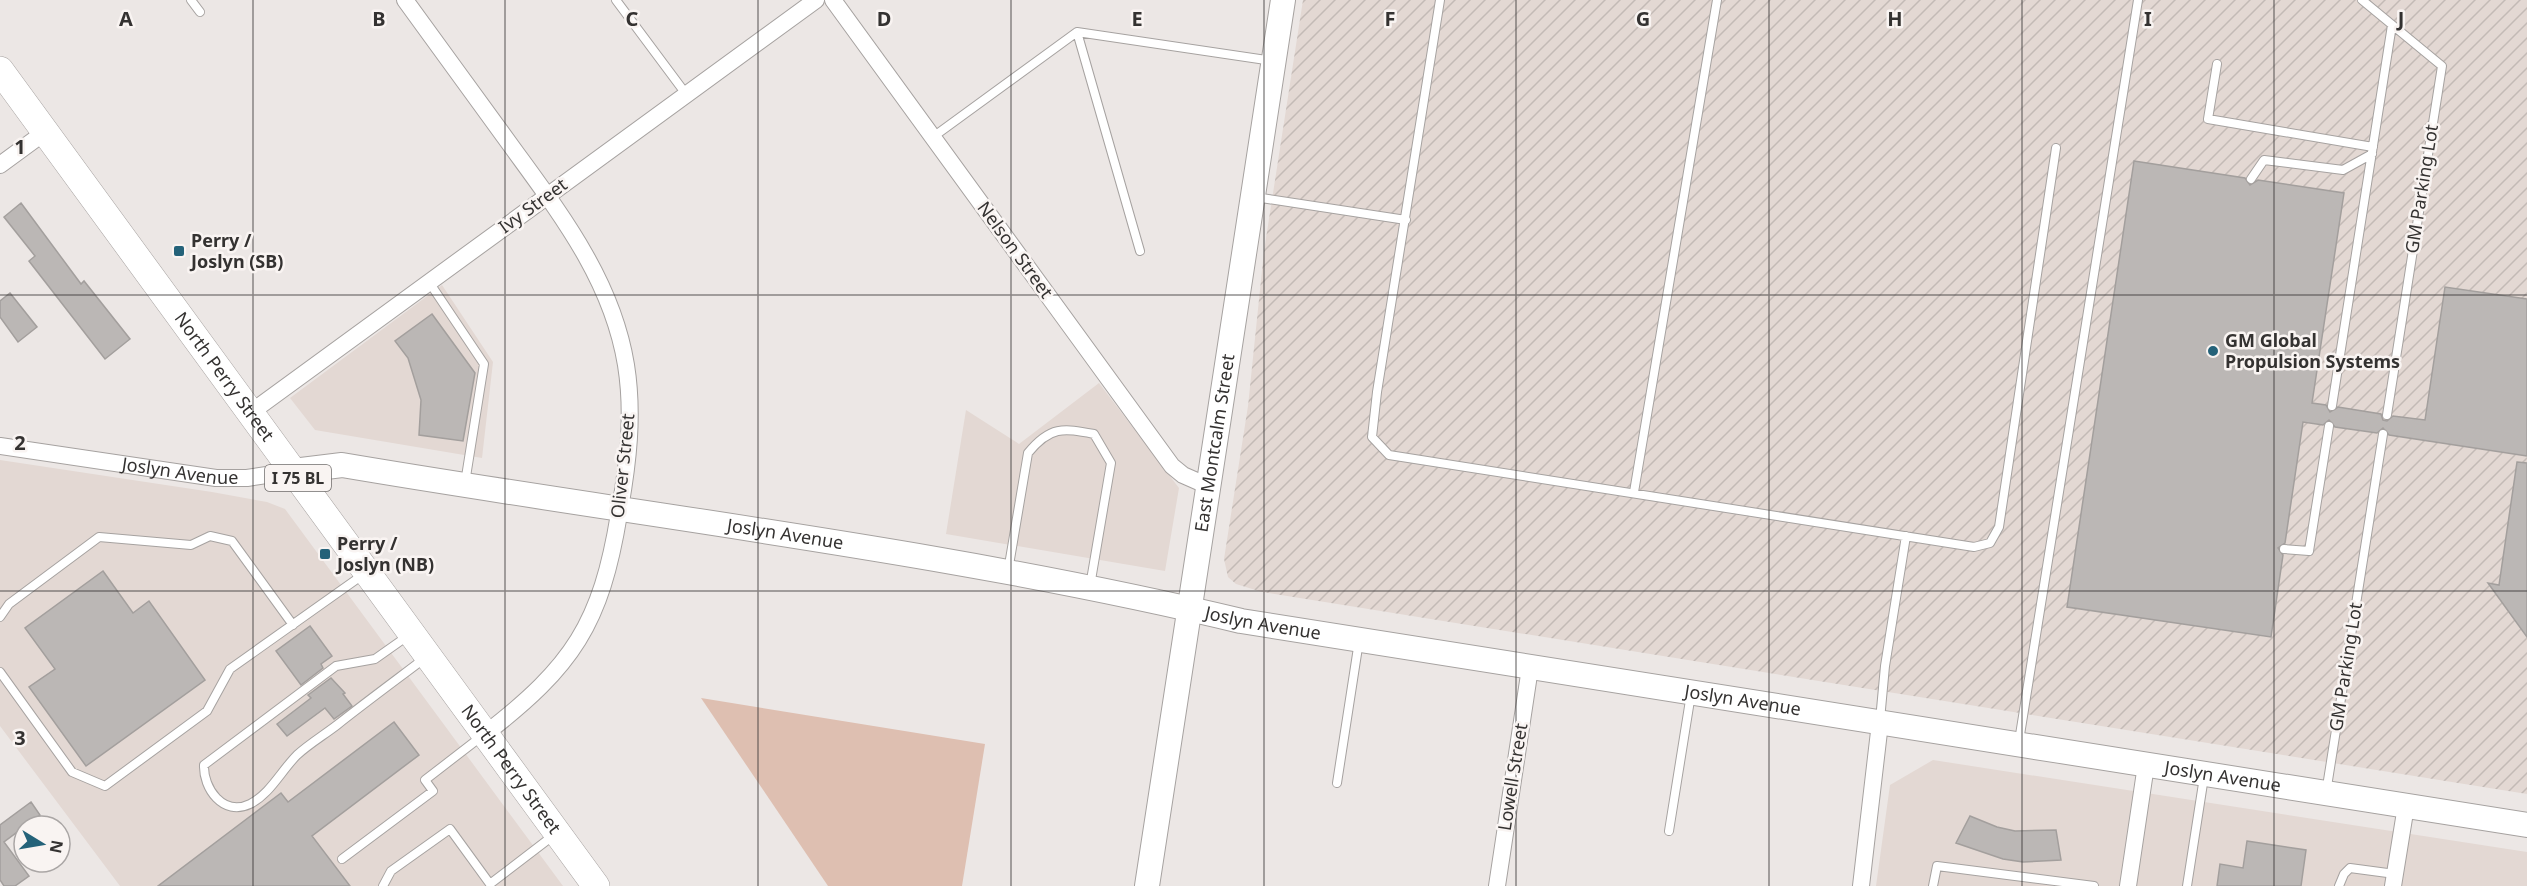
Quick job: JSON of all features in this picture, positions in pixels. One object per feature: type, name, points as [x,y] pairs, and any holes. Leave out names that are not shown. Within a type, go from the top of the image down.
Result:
[{"type":"main road","name":"East Montcalm Street","points":[[1146,886],[1283,0]]},
{"type":"main road","name":"North Perry Street","points":[[0,70],[596,886]]},
{"type":"main road","name":"Joslyn Avenue","points":[[293,471],[342,465],[620,509],[1008,573],[1241,621],[2527,825]]},
{"type":"street","name":"Oliver Street","points":[[405,0],[547,195],[592,265],[609,302],[620,339],[628,385],[630,416],[620,509],[604,586],[579,641],[544,685],[485,734]]},
{"type":"street","name":"Ivy Street","points":[[250,413],[816,0]]},
{"type":"street","name":"Nelson Street","points":[[833,0],[1173,466],[1183,475],[1208,486]]},
{"type":"street","points":[[0,165],[45,132]]},
{"type":"street","name":"Joslyn Avenue","points":[[0,446],[216,478],[247,478],[293,471]]},
{"type":"street","name":"Lowell Street","points":[[1497,886],[1530,668]]},
{"type":"street","points":[[1861,886],[1880,723]]},
{"type":"street","points":[[2128,886],[2146,765]]},
{"type":"street","points":[[2394,880],[2406,806]]},
{"type":"lane","points":[[191,0],[200,12]]},
{"type":"lane","points":[[616,0],[686,94]]},
{"type":"lane","points":[[1440,0],[1377,392],[1372,437],[1389,454],[1974,547],[1990,543],[1999,527],[2056,148]]},
{"type":"lane","points":[[1634,492],[1717,0]]},
{"type":"lane","points":[[2019,744],[2138,0]]},
{"type":"lane","name":"GM Parking Lot","points":[[2362,0],[2442,66],[2387,414]]},
{"type":"lane","points":[[2332,406],[2392,25]]},
{"type":"lane","points":[[1077,32],[1140,251]]},
{"type":"lane","points":[[933,137],[1077,32],[1274,61]]},
{"type":"lane","points":[[2217,64],[2208,119],[2373,150]]},
{"type":"lane","points":[[2251,179],[2264,160],[2343,170],[2373,150]]},
{"type":"lane","points":[[1253,197],[1406,220]]},
{"type":"lane","points":[[429,282],[484,364],[465,485]]},
{"type":"lane","points":[[2284,549],[2310,551],[2329,426]]},
{"type":"lane","points":[[1008,573],[1028,453],[1041,437],[1064,429],[1094,434],[1111,463],[1090,589]]},
{"type":"lane","name":"GM Parking Lot","points":[[2326,793],[2384,434]]},
{"type":"lane","points":[[0,617],[9,604],[99,537],[191,545],[210,536],[232,542],[293,625]]},
{"type":"lane","points":[[1880,723],[1884,666],[1906,536]]},
{"type":"lane","points":[[0,672],[72,772],[105,786],[207,711],[230,669],[367,572]]},
{"type":"lane","points":[[411,633],[375,659],[336,666],[204,765],[204,775],[210,790],[219,802],[234,807],[248,805],[263,795],[298,754],[428,656]]},
{"type":"lane","points":[[1337,783],[1359,640]]},
{"type":"lane","points":[[1669,831],[1691,693]]},
{"type":"lane","points":[[342,859],[433,791],[425,780],[485,734]]},
{"type":"lane","points":[[2187,886],[2205,774]]},
{"type":"lane","points":[[383,886],[391,871],[450,829],[490,885],[557,833]]},
{"type":"lane","points":[[1933,886],[1938,866],[2045,883],[2094,886]]},
{"type":"lane","points":[[2339,886],[2344,874],[2350,868],[2394,880]]},
{"type":"shaded area","points":[[1303,0],[2527,0],[2527,794],[1262,592],[1236,584],[1228,577],[1224,559],[1248,406],[1264,251]]},
{"type":"shaded area","points":[[442,285],[493,362],[482,458],[315,430],[290,398]]},
{"type":"shaded area","points":[[1099,383],[1179,488],[1165,571],[946,534],[966,410],[1019,444]]},
{"type":"shaded area","points":[[0,460],[267,502],[285,509],[563,886],[120,886],[72,822],[72,814],[66,814],[0,726]]},
{"type":"shaded area","points":[[701,698],[985,744],[962,886],[828,886]]},
{"type":"shaded area","points":[[1933,760],[2527,852],[2527,886],[1876,886],[1890,785]]},
{"type":"building","name":"GM Global Propulsion Systems","points":[[2134,161],[2245,178],[2250,185],[2258,180],[2344,193],[2312,403],[2326,405],[2330,412],[2338,407],[2381,414],[2383,420],[2387,421],[2393,416],[2425,420],[2445,287],[2527,299],[2527,456],[2389,435],[2383,428],[2377,433],[2335,427],[2329,420],[2323,425],[2303,422],[2285,543],[2278,548],[2283,555],[2271,637],[2067,607]]},
{"type":"building","points":[[21,203],[81,284],[84,281],[130,339],[105,359],[29,261],[35,256],[4,217]]},
{"type":"building","points":[[10,293],[37,327],[18,342],[0,317],[0,301]]},
{"type":"building","points":[[432,314],[475,373],[463,441],[419,435],[421,400],[408,358],[395,341]]},
{"type":"building","points":[[2517,462],[2527,463],[2527,637],[2488,583],[2499,585]]},
{"type":"building","points":[[103,571],[133,613],[149,601],[205,680],[86,766],[29,687],[55,669],[25,628]]},
{"type":"building","points":[[310,626],[332,656],[321,664],[323,668],[301,685],[276,651]]},
{"type":"building","points":[[331,678],[345,693],[343,694],[352,706],[334,719],[325,708],[287,736],[277,724],[311,698],[308,695]]},
{"type":"building","points":[[394,722],[419,755],[312,836],[350,886],[158,886],[281,793],[288,802]]},
{"type":"building","points":[[31,802],[39,814],[15,814]]},
{"type":"building","points":[[12,816],[12,836],[4,842],[12,853],[12,874],[28,874],[29,876],[15,886],[4,886],[0,880],[0,825]]},
{"type":"building","points":[[1970,816],[1997,827],[2015,831],[2056,830],[2061,860],[2023,862],[2003,859],[1956,843]]},
{"type":"building","points":[[2247,841],[2306,850],[2301,886],[2217,886],[2220,864],[2243,868]]},
{"type":"place","name":"Perry / Joslyn (SB)","points":[[179,251]]},
{"type":"place","name":"GM Global Propulsion Systems","points":[[2213,351]]},
{"type":"place","name":"Perry / Joslyn (NB)","points":[[325,554]]}]
